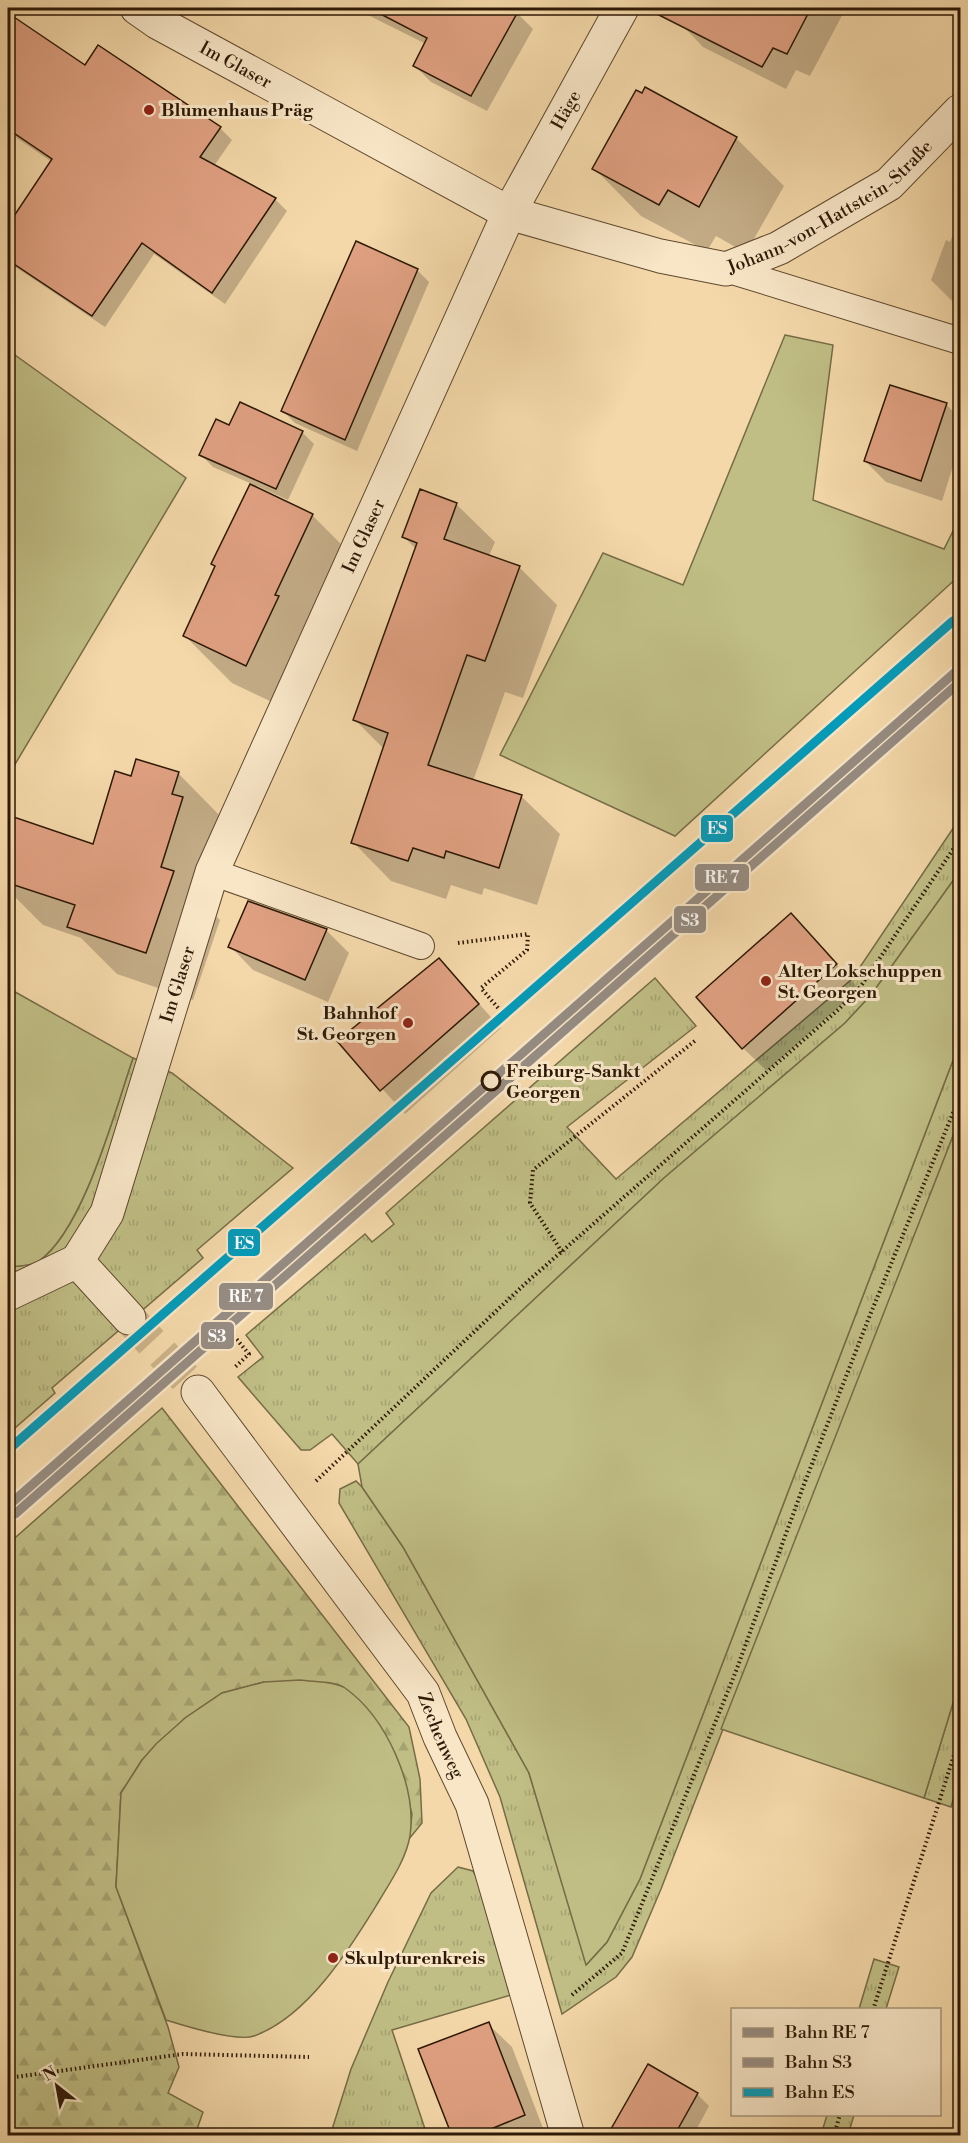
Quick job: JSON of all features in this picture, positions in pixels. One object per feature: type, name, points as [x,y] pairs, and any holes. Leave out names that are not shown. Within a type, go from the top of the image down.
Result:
[{"type":"street","name":"Im Glaser","points":[[77,1261],[107,1213],[212,872],[509,213],[157,22],[136,8]]},
{"type":"street","name":"Häge","points":[[509,213],[622,8]]},
{"type":"street","name":"Johann-von-Hattstein-Straße","points":[[509,213],[660,256],[726,269],[779,248],[889,184],[960,111]]},
{"type":"street","points":[[8,1294],[77,1261],[129,1318]]},
{"type":"street","name":"Zechenweg","points":[[198,1392],[423,1693],[472,1804],[568,2136]]},
{"type":"lane","points":[[726,269],[960,341]]},
{"type":"lane","points":[[212,872],[421,946]]},
{"type":"path","points":[[314,1482],[562,1252],[839,1009],[861,986],[960,839]]},
{"type":"path","points":[[421,946],[528,934],[527,950],[481,988],[505,1016]]},
{"type":"path","points":[[562,1252],[530,1203],[533,1170],[696,1040]]},
{"type":"path","points":[[535,2025],[622,1953],[736,1671],[802,1487],[960,1096]]},
{"type":"path","points":[[228,1329],[249,1353],[243,1360]]},
{"type":"path","points":[[874,2008],[960,1736]]},
{"type":"path","points":[[8,2078],[183,2054],[309,2056]]},
{"type":"path","points":[[834,2136],[840,2116]]},
{"type":"green space","points":[[785,335],[833,345],[813,500],[944,549],[960,517],[960,575],[675,836],[500,755],[603,553],[683,585]]},
{"type":"green space","points":[[8,350],[186,478],[8,776]]},
{"type":"green space","points":[[960,818],[960,871],[871,995],[845,1023],[664,1178],[358,1464],[332,1434],[310,1450],[301,1450],[238,1377],[263,1357],[246,1335],[365,1234],[372,1242],[394,1224],[386,1213],[655,978],[696,1026],[567,1127],[616,1179],[852,979]]},
{"type":"green space","points":[[960,871],[960,1042],[640,1879],[607,1942],[586,1965],[529,1773],[403,1547],[362,1487],[358,1464],[664,1178],[845,1023],[871,995]]},
{"type":"green space","points":[[8,988],[133,1058],[96,1167],[70,1223],[55,1245],[39,1261],[28,1265],[8,1267]]},
{"type":"green space","points":[[960,1042],[960,1118],[661,1889],[632,1957],[616,1977],[562,2014],[500,1797],[466,1719],[339,1503],[340,1489],[356,1481],[403,1547],[529,1773],[587,1964],[607,1942],[640,1879]]},
{"type":"green space","points":[[133,1058],[172,1073],[293,1168],[197,1250],[203,1258],[52,1388],[55,1393],[8,1434],[8,1267],[28,1265],[39,1261],[55,1246],[70,1224],[96,1167]]},
{"type":"green space","points":[[960,1118],[960,1680],[924,1798],[721,1729]]},
{"type":"green space","points":[[162,1408],[409,1727],[420,1779],[422,1823],[409,1839],[412,1814],[397,1761],[264,1682],[222,1693],[185,1718],[142,1760],[121,1793],[116,1887],[168,2027],[179,2067],[168,2093],[203,2112],[195,2135],[8,2135],[8,1544]]},
{"type":"green space","points":[[300,1680],[330,1683],[345,1688],[360,1701],[385,1734],[396,1754],[409,1796],[410,1836],[405,1853],[398,1870],[341,1959],[310,1997],[293,2013],[274,2026],[254,2036],[246,2037],[211,2032],[166,2020],[116,1887],[121,1793],[142,1760],[156,1744],[185,1718],[222,1693],[264,1682]]},
{"type":"green space","points":[[960,1680],[960,1776],[951,1807],[924,1798]]},
{"type":"green space","points":[[458,1867],[473,1871],[476,1876],[514,1994],[392,2030],[427,2135],[330,2136],[351,2069],[388,1982],[431,1893]]},
{"type":"green space","points":[[874,1959],[899,1967],[886,2008],[859,2008]]},
{"type":"green space","points":[[827,2116],[854,2116],[848,2135],[821,2135]]},
{"type":"building","points":[[369,8],[520,8],[471,96],[413,66],[427,38]]},
{"type":"building","points":[[645,8],[811,8],[787,54],[773,48],[762,67]]},
{"type":"building","points":[[8,13],[85,65],[98,45],[221,127],[200,157],[276,198],[212,293],[142,243],[92,316],[8,260],[8,225],[52,159],[8,129]]},
{"type":"building","points":[[645,87],[737,137],[699,207],[668,190],[659,205],[592,169],[636,90],[642,93]]},
{"type":"building","points":[[356,241],[418,269],[345,440],[281,411]]},
{"type":"building","points":[[890,385],[947,403],[921,481],[864,461]]},
{"type":"building","points":[[240,402],[303,431],[276,489],[199,455],[216,419],[229,425]]},
{"type":"building","points":[[250,484],[313,514],[275,595],[279,596],[246,666],[183,636],[215,566],[211,564]]},
{"type":"building","points":[[420,489],[457,503],[444,539],[520,566],[485,661],[467,655],[428,765],[522,795],[499,868],[446,851],[444,858],[413,848],[408,861],[351,843],[388,733],[353,720],[417,543],[402,537]]},
{"type":"building","points":[[136,759],[179,772],[172,794],[183,797],[161,867],[174,871],[146,953],[67,927],[75,905],[8,883],[8,815],[93,844],[115,771],[131,776]]},
{"type":"building","points":[[248,901],[327,929],[305,980],[228,947]]},
{"type":"building","name":"Alter Lokschuppen St. Georgen","points":[[791,913],[837,964],[742,1049],[696,997]]},
{"type":"building","name":"Bahnhof St. Georgen","points":[[439,958],[479,1004],[380,1091],[337,1041]]},
{"type":"building","points":[[489,2022],[525,2115],[474,2136],[452,2136],[418,2049]]},
{"type":"building","points":[[648,2064],[698,2093],[674,2136],[607,2136]]},
{"type":"tunnel","points":[[129,1318],[198,1392]]},
{"type":"transit line","points":[[8,1506],[960,668]]},
{"type":"rail line","name":"ES","points":[[8,1450],[953,621]]},
{"type":"rail line","name":"S3","points":[[15,1514],[960,682]]},
{"type":"place","name":"Blumenhaus Präg","points":[[149,110]]},
{"type":"place","name":"Alter Lokschuppen St. Georgen","points":[[766,981]]},
{"type":"place","name":"Bahnhof St. Georgen","points":[[408,1023]]},
{"type":"place","name":"Freiburg-Sankt Georgen","points":[[491,1081]]},
{"type":"place","name":"Skulpturenkreis","points":[[333,1958]]}]
